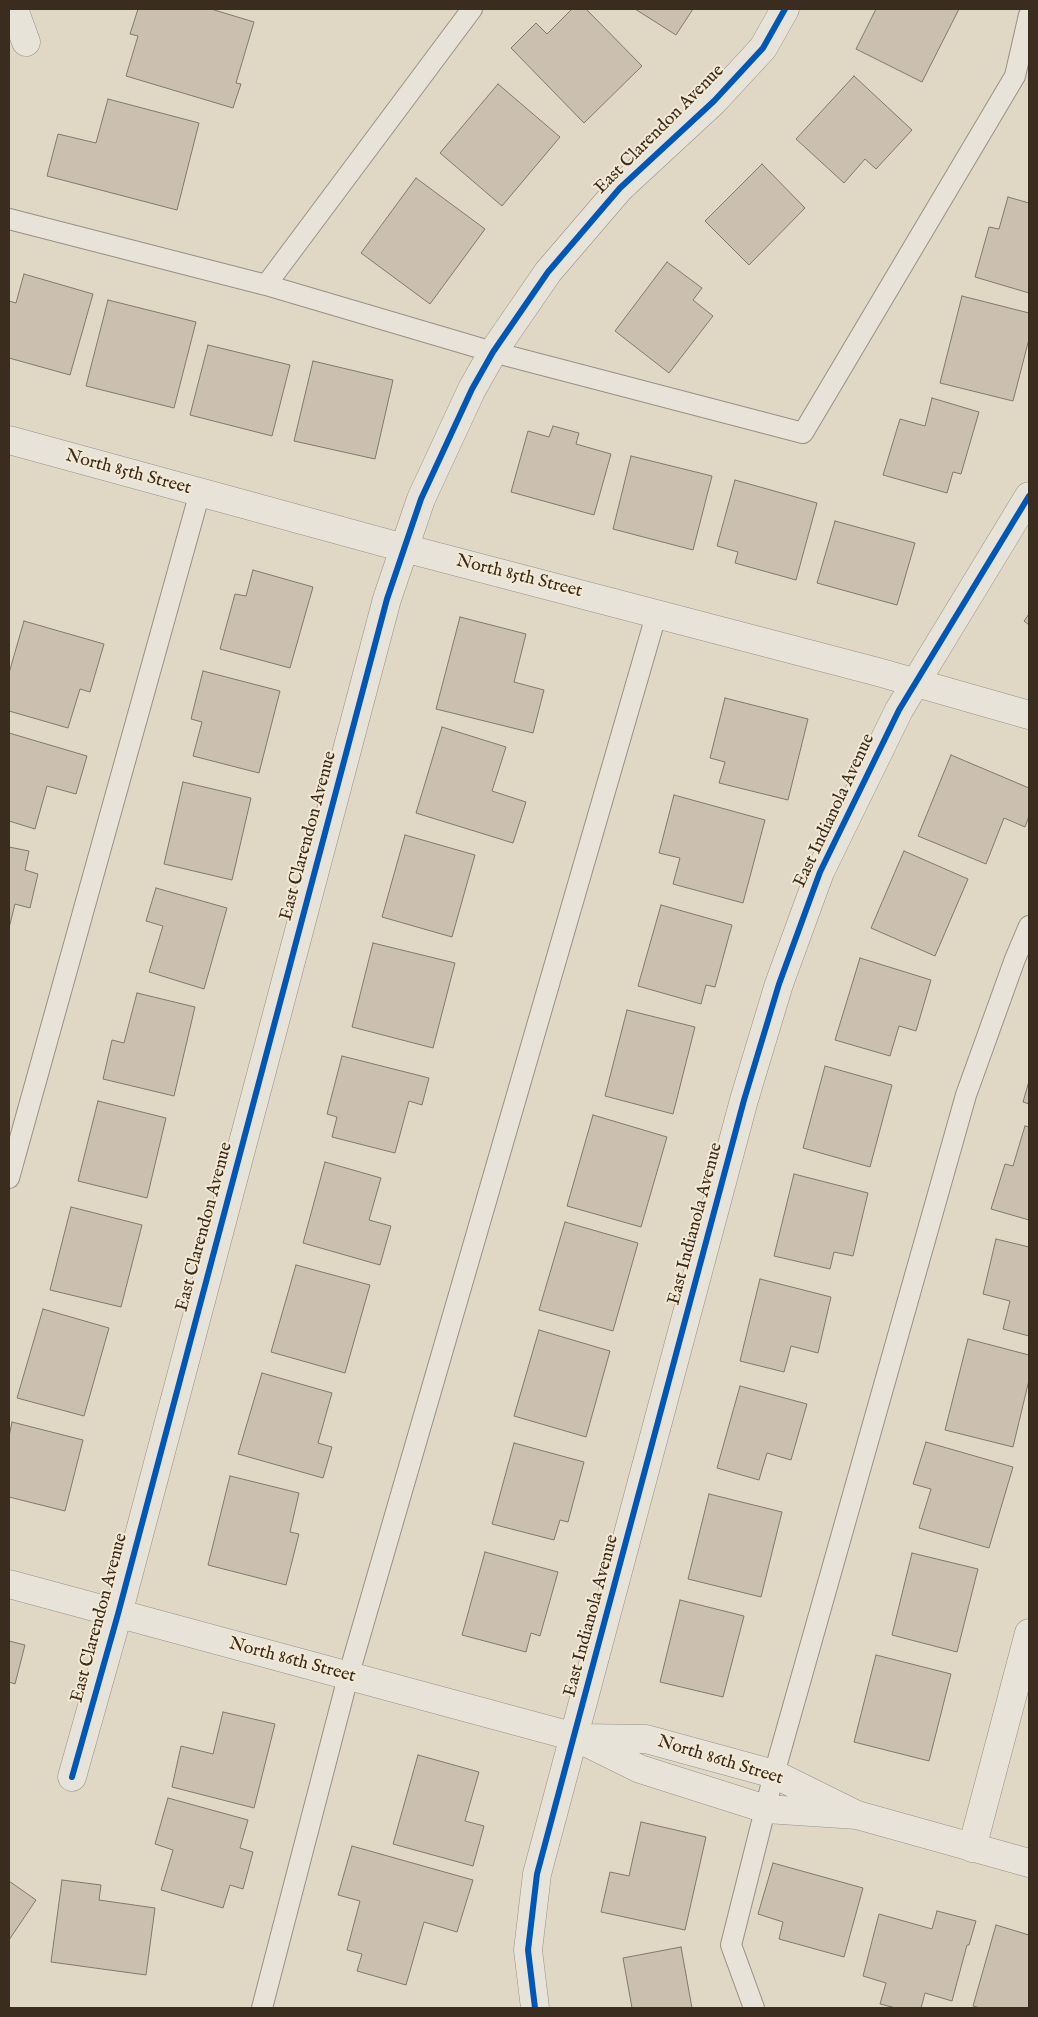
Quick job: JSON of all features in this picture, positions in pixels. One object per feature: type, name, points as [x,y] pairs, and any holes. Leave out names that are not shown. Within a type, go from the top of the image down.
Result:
[{"type":"street","points":[[14,9],[26,42]]},
{"type":"street","name":"East Clarendon Avenue","points":[[72,1777],[118,1614],[385,609],[421,499],[472,389],[493,352],[548,272],[620,188],[714,101],[763,48],[784,9]]},
{"type":"street","name":"North 85th Street","points":[[9,440],[404,548],[657,612],[1029,715]]},
{"type":"street","name":"East Indianola Avenue","points":[[535,2008],[528,1950],[537,1874],[575,1738],[742,1109],[779,984],[820,872],[899,710],[1029,496]]},
{"type":"street","name":"North 86th Street","points":[[9,1584],[575,1738],[640,1769],[766,1809],[857,1815]]},
{"type":"street","points":[[972,1848],[1028,1642]]},
{"type":"street","name":"North 86th Street","points":[[575,1738],[646,1739],[774,1774],[857,1815],[1029,1863]]},
{"type":"lane","points":[[266,285],[472,9]]},
{"type":"lane","points":[[9,219],[266,285],[493,352],[803,434],[1015,76],[1029,14]]},
{"type":"lane","points":[[9,1178],[200,492]]},
{"type":"lane","points":[[262,2008],[348,1677],[657,612]]},
{"type":"lane","points":[[754,2008],[731,1945],[774,1774],[966,1095],[1015,959],[1029,926]]},
{"type":"building","points":[[138,9],[211,9],[254,22],[236,83],[241,84],[233,108],[126,76],[138,36],[130,34]]},
{"type":"building","points":[[572,9],[586,9],[642,66],[584,123],[511,48],[536,23],[547,34]]},
{"type":"building","points":[[635,9],[693,9],[676,35]]},
{"type":"building","points":[[876,9],[959,9],[922,82],[856,49]]},
{"type":"building","points":[[854,76],[912,130],[876,169],[865,159],[844,183],[796,139]]},
{"type":"building","points":[[498,84],[560,137],[502,206],[440,153]]},
{"type":"building","points":[[108,99],[199,123],[177,210],[47,176],[58,134],[96,143]]},
{"type":"building","points":[[762,164],[805,208],[749,265],[705,221]]},
{"type":"building","points":[[416,178],[485,229],[430,304],[361,253]]},
{"type":"building","points":[[1008,197],[1029,203],[1029,293],[975,277],[989,227],[999,229]]},
{"type":"building","points":[[667,262],[702,288],[693,300],[713,316],[669,373],[615,331]]},
{"type":"building","points":[[24,274],[93,294],[70,375],[9,358],[9,301],[16,303]]},
{"type":"building","points":[[962,296],[1029,313],[1029,339],[1013,401],[940,383]]},
{"type":"building","points":[[108,300],[196,322],[174,408],[86,386]]},
{"type":"building","points":[[208,345],[290,365],[272,436],[190,415]]},
{"type":"building","points":[[313,361],[393,380],[375,459],[294,441]]},
{"type":"building","points":[[932,398],[979,412],[961,474],[953,472],[947,493],[883,475],[900,419],[925,426]]},
{"type":"building","points":[[553,426],[579,433],[576,444],[611,454],[594,515],[511,492],[528,431],[549,437]]},
{"type":"building","points":[[631,456],[712,476],[693,550],[613,529]]},
{"type":"building","points":[[735,480],[817,503],[796,580],[735,563],[738,552],[717,546]]},
{"type":"building","points":[[835,521],[915,543],[897,605],[817,583]]},
{"type":"building","points":[[253,570],[313,587],[290,668],[220,649],[235,594],[246,596]]},
{"type":"building","points":[[1029,614],[1029,625],[1024,621]]},
{"type":"building","points":[[460,617],[526,634],[514,682],[544,690],[533,733],[436,709]]},
{"type":"building","points":[[24,621],[104,644],[90,692],[80,689],[68,728],[9,711],[9,673]]},
{"type":"building","points":[[203,671],[280,691],[259,773],[193,756],[202,722],[191,719]]},
{"type":"building","points":[[725,698],[808,719],[788,800],[719,783],[725,762],[710,758]]},
{"type":"building","points":[[442,727],[506,747],[492,791],[526,802],[513,843],[416,813]]},
{"type":"building","points":[[9,733],[87,756],[76,794],[47,786],[35,829],[9,821]]},
{"type":"building","points":[[951,755],[1029,788],[1029,816],[1025,827],[1004,818],[986,864],[918,836]]},
{"type":"building","points":[[183,782],[251,798],[232,880],[164,864]]},
{"type":"building","points":[[674,795],[765,820],[743,903],[673,884],[680,858],[659,853]]},
{"type":"building","points":[[405,835],[475,855],[452,937],[382,917]]},
{"type":"building","points":[[9,847],[29,851],[25,870],[38,874],[30,908],[15,904],[9,928]]},
{"type":"building","points":[[904,851],[968,879],[935,956],[871,928]]},
{"type":"building","points":[[156,888],[227,908],[204,989],[149,972],[163,926],[146,921]]},
{"type":"building","points":[[661,905],[732,925],[715,987],[706,985],[701,1004],[638,986]]},
{"type":"building","points":[[373,943],[455,963],[433,1048],[352,1027]]},
{"type":"building","points":[[860,958],[931,980],[916,1031],[899,1026],[890,1056],[835,1040]]},
{"type":"building","points":[[137,993],[195,1007],[174,1096],[103,1079],[112,1040],[124,1043]]},
{"type":"building","points":[[627,1010],[695,1027],[673,1114],[605,1096]]},
{"type":"building","points":[[342,1056],[429,1078],[422,1105],[409,1101],[395,1153],[332,1137],[337,1117],[327,1114]]},
{"type":"building","points":[[825,1066],[892,1085],[870,1167],[803,1148]]},
{"type":"building","points":[[1029,1081],[1029,1104],[1023,1102]]},
{"type":"building","points":[[98,1101],[166,1118],[147,1198],[78,1181]]},
{"type":"building","points":[[593,1115],[667,1137],[641,1227],[567,1206]]},
{"type":"building","points":[[1025,1126],[1029,1127],[1029,1220],[991,1209],[1005,1164],[1013,1166]]},
{"type":"building","points":[[325,1162],[381,1178],[369,1220],[391,1226],[380,1265],[303,1243]]},
{"type":"building","points":[[794,1174],[868,1193],[853,1256],[834,1252],[830,1269],[774,1256]]},
{"type":"building","points":[[71,1207],[142,1225],[121,1307],[50,1290]]},
{"type":"building","points":[[565,1222],[638,1243],[613,1331],[539,1310]]},
{"type":"building","points":[[996,1239],[1029,1247],[1029,1336],[1003,1329],[1010,1301],[983,1294]]},
{"type":"building","points":[[296,1265],[370,1285],[345,1373],[271,1352]]},
{"type":"building","points":[[760,1279],[831,1297],[818,1353],[791,1346],[784,1372],[740,1361]]},
{"type":"building","points":[[43,1309],[109,1328],[84,1416],[17,1398]]},
{"type":"building","points":[[539,1330],[610,1351],[586,1437],[514,1416]]},
{"type":"building","points":[[968,1339],[1029,1355],[1029,1380],[1013,1447],[945,1430]]},
{"type":"building","points":[[262,1373],[332,1393],[318,1443],[332,1447],[323,1478],[238,1454]]},
{"type":"building","points":[[740,1386],[807,1404],[791,1460],[767,1453],[759,1480],[717,1468]]},
{"type":"building","points":[[12,1422],[83,1440],[65,1511],[9,1497],[9,1437]]},
{"type":"building","points":[[926,1442],[1013,1467],[989,1548],[919,1528],[931,1489],[913,1484]]},
{"type":"building","points":[[514,1443],[584,1462],[568,1522],[560,1520],[554,1540],[492,1524]]},
{"type":"building","points":[[230,1476],[299,1493],[290,1532],[299,1534],[286,1585],[208,1565]]},
{"type":"building","points":[[709,1494],[782,1512],[761,1597],[688,1579]]},
{"type":"building","points":[[485,1552],[558,1572],[540,1636],[531,1633],[526,1652],[462,1635]]},
{"type":"building","points":[[912,1553],[978,1569],[957,1652],[892,1635]]},
{"type":"building","points":[[680,1600],[744,1616],[723,1697],[660,1682]]},
{"type":"building","points":[[9,1641],[25,1645],[15,1684],[9,1682]]},
{"type":"building","points":[[876,1655],[951,1674],[929,1761],[854,1742]]},
{"type":"building","points":[[223,1712],[275,1724],[254,1808],[172,1787],[181,1746],[213,1754]]},
{"type":"building","points":[[418,1755],[479,1772],[465,1821],[484,1826],[473,1866],[393,1844]]},
{"type":"building","points":[[168,1798],[248,1820],[240,1848],[253,1852],[243,1889],[230,1885],[223,1908],[161,1890],[173,1850],[155,1844]]},
{"type":"building","points":[[641,1822],[706,1837],[685,1930],[601,1912],[610,1872],[629,1876]]},
{"type":"building","points":[[352,1846],[473,1880],[457,1932],[424,1922],[406,1985],[357,1971],[362,1954],[347,1950],[360,1901],[338,1895]]},
{"type":"building","points":[[773,1863],[863,1888],[844,1957],[779,1939],[783,1922],[758,1914]]},
{"type":"building","points":[[62,1880],[101,1885],[99,1900],[155,1908],[146,1975],[51,1962]]},
{"type":"building","points":[[9,1881],[36,1900],[9,1940]]},
{"type":"building","points":[[937,1911],[976,1921],[969,1945],[967,1945],[952,2001],[925,1993],[921,2008],[896,2008],[880,2004],[886,1983],[863,1976],[879,1914],[932,1929]]},
{"type":"building","points":[[996,1925],[1029,1935],[1029,2008],[980,2008],[973,2006]]},
{"type":"building","points":[[681,1947],[692,2008],[632,2008],[623,1958]]},
{"type":"cycle path","points":[[72,1777],[118,1614],[387,599],[421,499],[472,389],[493,352],[548,272],[620,188],[714,101],[763,48],[785,9]]},
{"type":"cycle path","points":[[535,2008],[528,1950],[537,1874],[744,1100],[779,984],[820,872],[899,710],[1029,496]]}]
